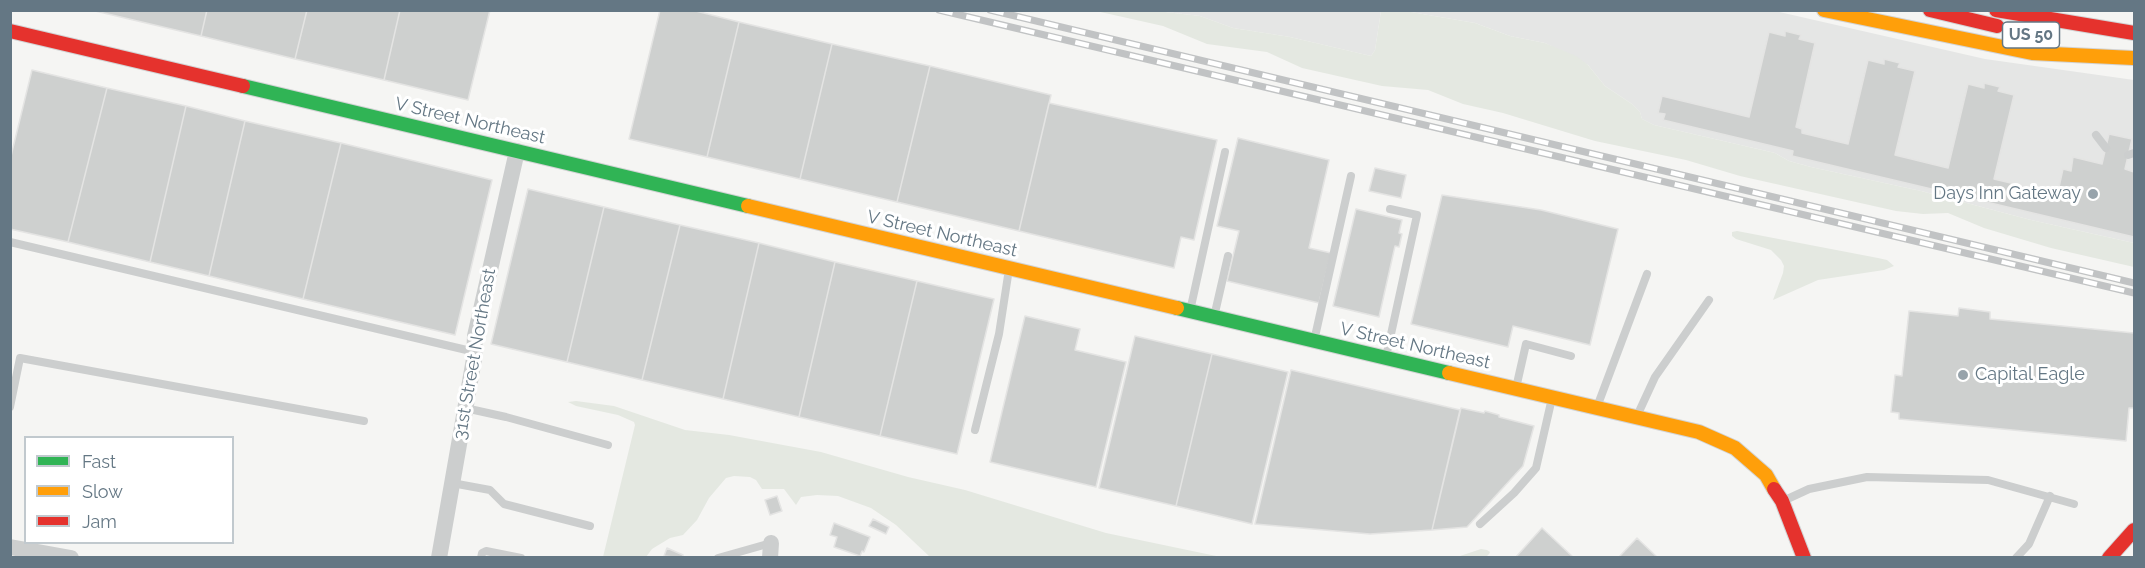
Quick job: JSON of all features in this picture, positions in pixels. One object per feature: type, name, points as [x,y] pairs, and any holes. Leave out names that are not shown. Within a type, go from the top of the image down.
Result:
[{"type":"main road","points":[[1824,10],[2032,53],[2134,58]]},
{"type":"main road","name":"US 50","points":[[1930,10],[2011,30]]},
{"type":"main road","points":[[1996,10],[2134,33]]},
{"type":"main road","name":"V Street Northeast","points":[[10,31],[1699,432],[1735,448],[1756,465],[1782,501],[1804,558]]},
{"type":"main road","name":"US 50","points":[[2057,41],[2134,58]]},
{"type":"main road","points":[[2109,558],[2134,530]]},
{"type":"street","name":"31st Street Northeast","points":[[439,558],[475,352],[475,336],[517,151]]},
{"type":"street","points":[[10,547],[70,558]]},
{"type":"lane","points":[[2096,135],[2106,148]]},
{"type":"lane","points":[[1190,311],[1225,152]]},
{"type":"lane","points":[[1314,341],[1351,176]]},
{"type":"lane","points":[[1386,358],[1417,215],[1390,209]]},
{"type":"lane","points":[[10,242],[475,352]]},
{"type":"lane","points":[[1214,317],[1228,256]]},
{"type":"lane","points":[[975,430],[999,333],[1009,268]]},
{"type":"lane","points":[[1597,408],[1647,274]]},
{"type":"lane","points":[[1637,417],[1654,377],[1709,300]]},
{"type":"lane","points":[[1516,389],[1526,344],[1571,356]]},
{"type":"lane","points":[[10,407],[20,358],[364,421]]},
{"type":"lane","points":[[1480,524],[1514,493],[1536,468],[1552,397]]},
{"type":"lane","points":[[465,408],[608,445]]},
{"type":"lane","points":[[1782,501],[1809,489],[1868,477],[1988,480],[2074,504]]},
{"type":"lane","points":[[452,483],[490,490],[504,504],[590,526]]},
{"type":"lane","points":[[2016,558],[2029,544],[2050,496]]},
{"type":"lane","points":[[718,558],[770,550]]},
{"type":"lane","points":[[481,558],[482,553],[486,551],[521,558]]},
{"type":"shaded area","points":[[1096,11],[1157,11],[1200,16],[1233,28],[1290,37],[1371,56],[1375,50],[1381,11],[1405,11],[1475,23],[1510,36],[1545,43],[1576,56],[1588,65],[1605,86],[1632,104],[1640,112],[1642,119],[1654,125],[1775,153],[1789,161],[1811,167],[1921,191],[2031,220],[2134,243],[2134,267],[2051,248],[1984,228],[1948,213],[1923,214],[1896,211],[1740,176],[1686,160],[1595,141],[1503,113],[1463,104],[1428,90],[1382,86],[1302,68],[1267,52],[1207,44],[1163,26]]},
{"type":"shaded area","points":[[1157,11],[1381,11],[1375,50],[1371,56],[1290,37],[1233,28],[1200,16]]},
{"type":"shaded area","points":[[1405,11],[1775,11],[1985,59],[2134,80],[2134,243],[2031,220],[1921,191],[1811,167],[1789,161],[1775,153],[1654,125],[1642,119],[1640,112],[1632,104],[1605,86],[1588,65],[1545,43],[1510,36],[1475,23]]},
{"type":"shaded area","points":[[1737,231],[1887,260],[1894,266],[1884,270],[1818,280],[1773,300],[1783,273],[1784,266],[1781,260],[1771,250],[1736,239],[1732,236],[1732,232]]},
{"type":"shaded area","points":[[568,402],[614,406],[685,430],[729,435],[821,452],[908,477],[965,490],[1106,533],[1221,557],[930,557],[896,525],[871,508],[838,496],[817,495],[801,497],[796,505],[784,489],[762,489],[756,480],[750,477],[734,476],[726,478],[709,498],[697,520],[683,535],[670,538],[652,549],[646,557],[603,557],[635,425],[634,422],[618,415],[576,406]]},
{"type":"shaded area","points":[[1481,549],[1490,552],[1486,557],[1457,557]]},
{"type":"building","points":[[91,10],[207,10],[201,36]]},
{"type":"building","points":[[207,10],[307,10],[295,59],[201,36]]},
{"type":"building","points":[[307,10],[400,10],[384,80],[295,59]]},
{"type":"building","points":[[400,10],[490,10],[468,100],[384,80]]},
{"type":"building","points":[[660,10],[692,10],[739,22],[707,157],[629,139]]},
{"type":"building","points":[[739,22],[832,44],[800,179],[707,157]]},
{"type":"building","points":[[1785,31],[1801,35],[1799,39],[1815,43],[1796,127],[1802,129],[1802,133],[1848,144],[1868,60],[1884,64],[1884,59],[1900,63],[1898,67],[1915,71],[1895,155],[1948,168],[1968,84],[1984,88],[1984,83],[2000,87],[1998,91],[2014,95],[1994,179],[2061,195],[2063,188],[2059,187],[2063,169],[2071,171],[2073,157],[2102,164],[2109,134],[2132,139],[2125,169],[2134,172],[2134,237],[1792,156],[1793,151],[1663,120],[1665,114],[1658,113],[1662,96],[1749,117],[1769,32],[1785,36]]},
{"type":"building","points":[[832,44],[930,66],[897,202],[800,179]]},
{"type":"building","points":[[930,66],[1051,95],[1019,231],[897,202]]},
{"type":"building","points":[[32,70],[107,88],[68,242],[10,229],[10,160]]},
{"type":"building","points":[[107,88],[186,106],[150,262],[68,242]]},
{"type":"building","points":[[1049,103],[1217,140],[1194,240],[1181,237],[1174,268],[1019,231]]},
{"type":"building","points":[[186,106],[245,121],[209,276],[150,262]]},
{"type":"building","points":[[245,121],[341,143],[303,299],[209,276]]},
{"type":"building","points":[[1238,138],[1329,160],[1309,248],[1331,253],[1319,303],[1227,281],[1239,231],[1217,226]]},
{"type":"building","points":[[341,143],[492,180],[455,335],[303,299]]},
{"type":"building","points":[[1375,168],[1406,175],[1401,198],[1369,191]]},
{"type":"building","points":[[528,189],[604,207],[567,362],[491,344]]},
{"type":"building","points":[[1442,195],[1541,210],[1618,229],[1590,345],[1513,326],[1508,347],[1411,324]]},
{"type":"building","points":[[604,207],[680,225],[642,380],[567,362]]},
{"type":"building","points":[[1356,209],[1402,220],[1399,247],[1395,246],[1379,317],[1333,306]]},
{"type":"building","points":[[680,225],[759,243],[723,399],[642,380]]},
{"type":"building","points":[[759,243],[835,262],[799,417],[723,399]]},
{"type":"building","points":[[835,262],[917,281],[880,436],[799,417]]},
{"type":"building","points":[[917,281],[994,299],[957,454],[880,436]]},
{"type":"building","points":[[1959,308],[1990,312],[1990,319],[2134,333],[2134,408],[2129,408],[2126,441],[1899,419],[1899,413],[1891,412],[1895,375],[1902,376],[1909,311],[1958,316]]},
{"type":"building","points":[[1025,316],[1080,329],[1075,350],[1126,362],[1096,487],[990,462]]},
{"type":"building","points":[[1135,336],[1212,354],[1176,506],[1099,488]]},
{"type":"building","points":[[1212,354],[1288,372],[1252,524],[1176,506]]},
{"type":"building","points":[[1291,370],[1460,410],[1432,530],[1370,534],[1255,524]]},
{"type":"building","points":[[1461,408],[1484,413],[1485,411],[1534,426],[1523,466],[1467,527],[1432,530]]},
{"type":"building","points":[[777,496],[782,511],[770,515],[765,500]]},
{"type":"building","points":[[873,519],[889,527],[886,534],[869,526]]},
{"type":"building","points":[[834,523],[870,537],[860,556],[834,547],[837,537],[830,535]]},
{"type":"building","points":[[1542,528],[1574,558],[1515,558]]},
{"type":"building","points":[[1637,538],[1658,558],[1618,558]]},
{"type":"building","points":[[667,548],[683,555],[682,558],[664,556]]},
{"type":"railway","points":[[939,10],[2134,293]]},
{"type":"railway","points":[[990,10],[2134,283]]},
{"type":"traffic: fast","points":[[243,86],[748,206]]},
{"type":"traffic: fast","points":[[1177,308],[1449,373]]},
{"type":"traffic: slow","points":[[1824,10],[2032,53],[2133,58]]},
{"type":"traffic: slow","points":[[748,206],[1177,308]]},
{"type":"traffic: slow","points":[[1449,373],[1699,432],[1735,448],[1766,475],[1774,489]]},
{"type":"traffic: jam","points":[[1930,10],[1997,26]]},
{"type":"traffic: jam","points":[[1996,10],[2134,33]]},
{"type":"traffic: jam","points":[[10,31],[243,86]]},
{"type":"traffic: jam","points":[[1774,489],[1782,501],[1804,558]]},
{"type":"traffic: jam","points":[[2109,558],[2134,530]]},
{"type":"place","name":"Days Inn Gateway","points":[[2093,194]]},
{"type":"place","name":"Capital Eagle","points":[[1963,375]]}]
